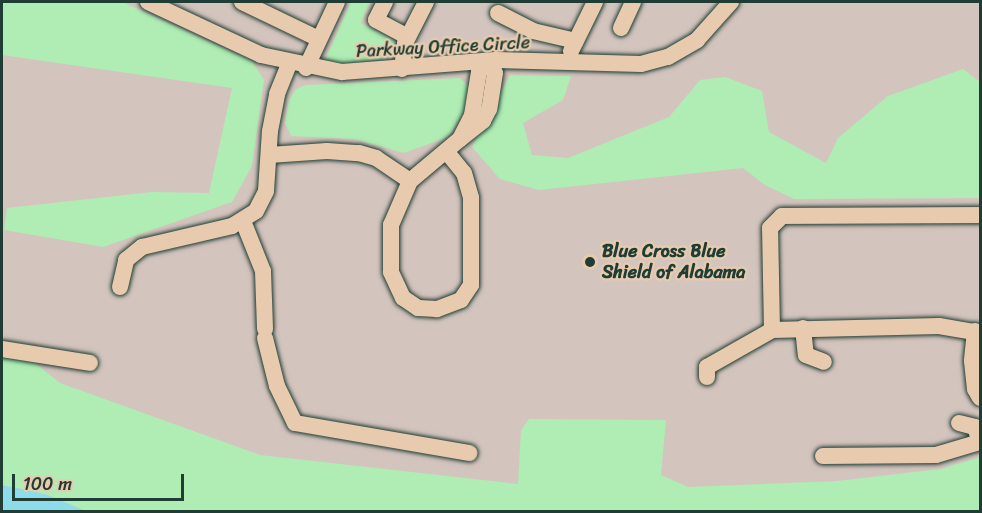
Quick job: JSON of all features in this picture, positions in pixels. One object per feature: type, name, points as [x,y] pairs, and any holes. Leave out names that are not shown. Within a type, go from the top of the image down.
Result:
[{"type":"street","name":"Parkway Office Circle","points":[[148,2],[289,64],[342,72],[487,61],[566,62],[617,66],[668,57],[697,40],[731,2]]},
{"type":"street","points":[[242,2],[319,39]]},
{"type":"street","points":[[306,68],[337,2]]},
{"type":"street","points":[[385,2],[376,20],[408,37]]},
{"type":"street","points":[[402,69],[408,37],[426,2]]},
{"type":"street","points":[[566,62],[595,2]]},
{"type":"street","points":[[621,28],[633,2]]},
{"type":"street","points":[[498,13],[533,32],[576,41]]},
{"type":"street","points":[[446,151],[464,173],[471,198],[473,261],[471,285],[461,300],[437,309],[418,308],[403,298],[391,272],[390,225],[410,181],[460,139],[472,115],[479,72],[487,61]]},
{"type":"street","points":[[120,287],[126,260],[142,247],[243,221],[256,211],[266,191],[277,94],[289,64]]},
{"type":"street","points":[[269,155],[327,151],[359,153],[376,158],[410,181]]},
{"type":"street","points":[[772,330],[770,228],[772,222],[782,216],[981,215]]},
{"type":"street","points":[[243,221],[263,271],[265,333],[277,386],[295,423],[469,453]]},
{"type":"street","points":[[707,377],[706,366],[772,330],[939,326],[978,332],[972,361],[975,389],[981,398]]},
{"type":"street","points":[[803,328],[806,355],[824,362]]},
{"type":"street","points":[[2,349],[90,363]]},
{"type":"street","points":[[823,456],[936,455],[981,442],[975,427],[959,423]]},
{"type":"shaded area","points":[[2,2],[980,2],[980,511],[212,511],[2,437]]},
{"type":"green space","points":[[2,2],[122,2],[252,61],[264,80],[252,166],[232,202],[103,247],[4,230],[7,208],[152,192],[209,193],[232,88],[2,55]]},
{"type":"green space","points":[[351,2],[370,2],[361,23],[397,42],[391,57],[349,66],[325,60]]},
{"type":"green space","points":[[963,69],[980,82],[980,198],[794,199],[765,185],[743,168],[539,190],[500,179],[472,147],[510,75],[571,76],[563,100],[523,123],[532,155],[568,158],[669,117],[700,80],[725,77],[762,91],[769,132],[826,163],[838,138],[888,96]]},
{"type":"green space","points":[[460,78],[470,88],[467,108],[448,137],[404,153],[355,139],[291,136],[285,123],[289,100],[296,89],[306,85]]},
{"type":"green space","points":[[2,355],[30,359],[60,383],[260,455],[518,484],[521,430],[529,419],[666,420],[661,475],[688,487],[837,481],[940,469],[980,457],[980,511],[86,511],[45,494],[2,485]]},
{"type":"water","points":[[2,485],[45,494],[86,511],[2,511]]},
{"type":"place","name":"Blue Cross Blue Shield of Alabama","points":[[590,262]]}]
